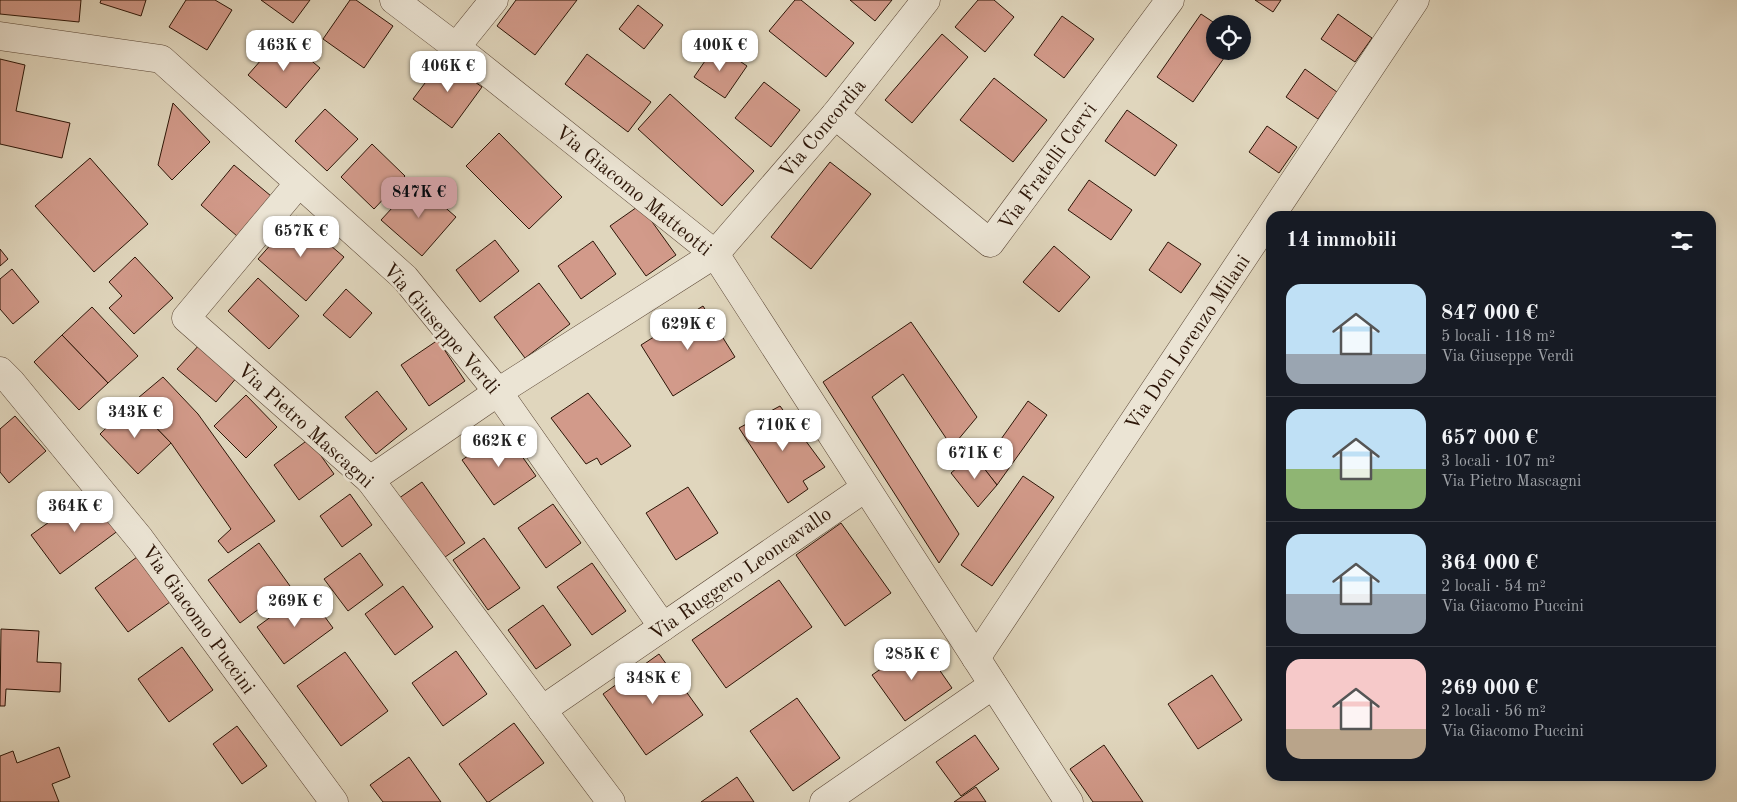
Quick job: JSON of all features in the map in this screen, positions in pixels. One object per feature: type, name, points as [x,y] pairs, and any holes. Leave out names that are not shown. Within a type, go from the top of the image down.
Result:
[{"type":"street","name":"Via Giacomo Matteotti","points":[[394,0],[456,47],[715,254],[1069,802]]},
{"type":"street","points":[[456,47],[494,0]]},
{"type":"street","name":"Via Concordia","points":[[370,480],[498,392],[715,254],[835,115],[926,0]]},
{"type":"street","name":"Via Fratelli Cervi","points":[[835,115],[990,243],[1170,0]]},
{"type":"street","name":"Via Don Lorenzo Milani","points":[[1274,211],[1415,0]]},
{"type":"street","name":"Via Giuseppe Verdi","points":[[0,36],[161,59],[404,278],[498,392],[663,627]]},
{"type":"street","name":"Via Pietro Mascagni","points":[[299,183],[186,318],[370,480],[611,802]]},
{"type":"street","name":"Via Don Lorenzo Milani","points":[[976,658],[1266,223]]},
{"type":"street","name":"Via Giacomo Puccini","points":[[0,370],[140,539],[334,802]]},
{"type":"street","name":"Via Ruggero Leoncavallo","points":[[542,710],[865,488]]},
{"type":"street","points":[[824,802],[993,685]]},
{"type":"building","points":[[0,0],[81,0],[79,22],[0,14]]},
{"type":"building","points":[[101,0],[146,0],[141,16],[100,3]]},
{"type":"building","points":[[186,0],[215,0],[232,10],[207,50],[169,27]]},
{"type":"building","points":[[261,0],[310,0],[293,23]]},
{"type":"building","points":[[350,0],[356,0],[393,26],[364,68],[323,39]]},
{"type":"building","points":[[516,0],[577,0],[535,55],[497,26]]},
{"type":"building","points":[[795,0],[801,0],[854,43],[826,77],[769,31]]},
{"type":"building","points":[[850,0],[892,0],[875,21]]},
{"type":"building","points":[[978,0],[994,0],[1014,17],[985,52],[955,27]]},
{"type":"building","points":[[1255,0],[1281,0],[1273,12]]},
{"type":"building","points":[[638,5],[663,25],[644,49],[619,29]]},
{"type":"building","points":[[1201,14],[1206,17],[1206,60],[1223,60],[1193,102],[1157,77]]},
{"type":"building","points":[[1338,14],[1372,38],[1355,62],[1321,39]]},
{"type":"building","points":[[1062,16],[1094,39],[1064,78],[1034,55]]},
{"type":"building","points":[[942,34],[968,57],[912,123],[885,100]]},
{"type":"building","points":[[282,36],[320,68],[286,108],[248,75]]},
{"type":"building","points":[[716,45],[747,66],[725,98],[694,77]]},
{"type":"building","points":[[587,54],[651,102],[628,132],[565,84]]},
{"type":"building","points":[[0,59],[25,65],[16,111],[70,123],[62,158],[0,144]]},
{"type":"building","points":[[443,59],[482,87],[452,128],[413,99]]},
{"type":"building","points":[[1305,69],[1337,92],[1318,119],[1286,97]]},
{"type":"building","points":[[994,78],[1047,120],[1013,162],[960,120]]},
{"type":"building","points":[[764,82],[800,110],[771,147],[735,118]]},
{"type":"building","points":[[670,94],[754,171],[722,206],[638,129]]},
{"type":"building","points":[[173,103],[210,142],[172,180],[158,165]]},
{"type":"building","points":[[325,109],[358,139],[327,171],[295,141]]},
{"type":"building","points":[[1127,110],[1177,145],[1155,176],[1105,141]]},
{"type":"building","points":[[1267,126],[1297,147],[1279,173],[1249,152]]},
{"type":"building","points":[[499,133],[562,197],[529,229],[466,166]]},
{"type":"building","points":[[372,144],[405,176],[374,209],[341,177]]},
{"type":"building","points":[[90,158],[148,224],[94,272],[35,206]]},
{"type":"building","points":[[830,162],[871,194],[811,269],[771,237]]},
{"type":"building","points":[[234,165],[271,196],[237,236],[201,205]]},
{"type":"building","points":[[1089,180],[1132,210],[1111,240],[1068,210]]},
{"type":"building","points":[[416,182],[456,217],[422,256],[381,220]]},
{"type":"building","points":[[640,205],[676,255],[646,276],[610,226]]},
{"type":"building","points":[[296,216],[344,257],[306,301],[258,259]]},
{"type":"building","points":[[495,240],[519,271],[480,302],[456,270]]},
{"type":"building","points":[[593,241],[616,274],[581,299],[558,266]]},
{"type":"building","points":[[1168,242],[1201,264],[1181,293],[1149,270]]},
{"type":"building","points":[[1054,246],[1090,277],[1059,312],[1023,282]]},
{"type":"building","points":[[0,249],[8,259],[0,266]]},
{"type":"building","points":[[135,257],[173,298],[134,334],[109,308],[122,296],[109,282]]},
{"type":"building","points":[[12,269],[39,302],[13,324],[0,309],[0,279]]},
{"type":"building","points":[[258,278],[299,316],[269,349],[228,311]]},
{"type":"building","points":[[539,283],[570,324],[525,358],[494,317]]},
{"type":"building","points":[[346,289],[372,313],[350,338],[323,315]]},
{"type":"building","points":[[703,306],[735,357],[673,396],[641,345]]},
{"type":"building","points":[[92,307],[138,356],[108,383],[62,335]]},
{"type":"building","points":[[911,322],[977,417],[952,447],[903,374],[872,397],[959,534],[939,563],[823,382]]},
{"type":"building","points":[[62,335],[108,383],[79,410],[34,362]]},
{"type":"building","points":[[438,340],[465,381],[429,406],[401,365]]},
{"type":"building","points":[[201,343],[238,376],[216,402],[177,369]]},
{"type":"building","points":[[163,377],[198,414],[275,521],[228,553],[218,541],[231,529],[171,443],[132,403]]},
{"type":"building","points":[[377,391],[407,429],[376,454],[345,417]]},
{"type":"building","points":[[588,393],[631,446],[601,465],[597,458],[586,464],[551,418]]},
{"type":"building","points":[[246,395],[277,427],[246,458],[214,426]]},
{"type":"building","points":[[1028,401],[1047,415],[997,485],[982,466]]},
{"type":"building","points":[[132,403],[171,443],[138,474],[100,434]]},
{"type":"building","points":[[780,406],[825,467],[803,481],[808,489],[788,503],[739,428]]},
{"type":"building","points":[[15,416],[46,451],[9,483],[0,472],[0,429]]},
{"type":"building","points":[[504,431],[536,476],[494,505],[462,460]]},
{"type":"building","points":[[309,439],[334,474],[299,500],[274,465]]},
{"type":"building","points":[[973,454],[997,485],[978,507],[951,473]]},
{"type":"building","points":[[1023,476],[1054,497],[992,586],[961,565]]},
{"type":"building","points":[[422,482],[465,543],[438,562],[395,501]]},
{"type":"building","points":[[688,487],[718,533],[676,560],[646,513]]},
{"type":"building","points":[[91,492],[119,530],[60,574],[31,535]]},
{"type":"building","points":[[350,494],[372,525],[342,547],[320,516]]},
{"type":"building","points":[[553,504],[581,543],[546,568],[518,528]]},
{"type":"building","points":[[841,523],[891,593],[845,626],[796,555]]},
{"type":"building","points":[[484,538],[520,588],[488,610],[453,560]]},
{"type":"building","points":[[259,543],[290,586],[240,623],[208,580]]},
{"type":"building","points":[[360,553],[383,585],[348,611],[324,579]]},
{"type":"building","points":[[137,557],[170,602],[128,632],[95,588]]},
{"type":"building","points":[[592,563],[626,611],[592,635],[557,587]]},
{"type":"building","points":[[779,580],[812,627],[726,688],[692,640]]},
{"type":"building","points":[[403,586],[433,627],[395,655],[365,614]]},
{"type":"building","points":[[306,591],[333,628],[284,664],[257,627]]},
{"type":"building","points":[[543,605],[571,645],[536,669],[508,630]]},
{"type":"building","points":[[1,629],[39,631],[37,662],[61,663],[60,692],[6,689],[5,706],[0,706]]},
{"type":"building","points":[[920,642],[952,688],[905,721],[872,675]]},
{"type":"building","points":[[182,647],[213,690],[169,722],[138,679]]},
{"type":"building","points":[[456,651],[487,694],[443,726],[412,683]]},
{"type":"building","points":[[345,652],[388,711],[341,746],[297,686]]},
{"type":"building","points":[[659,654],[703,715],[646,755],[603,694]]},
{"type":"building","points":[[1212,675],[1242,720],[1198,749],[1168,704]]},
{"type":"building","points":[[797,698],[840,758],[793,791],[750,731]]},
{"type":"building","points":[[514,723],[544,763],[487,802],[459,764]]},
{"type":"building","points":[[237,726],[267,766],[242,784],[213,744]]},
{"type":"building","points":[[975,735],[999,769],[961,796],[936,762]]},
{"type":"building","points":[[1104,745],[1143,802],[1093,802],[1070,769]]},
{"type":"building","points":[[59,747],[70,777],[52,784],[59,802],[0,802],[0,756],[13,751],[17,763]]},
{"type":"building","points":[[409,757],[441,802],[383,802],[370,785]]},
{"type":"building","points":[[737,777],[754,802],[701,802]]},
{"type":"building","points":[[976,787],[986,802],[954,802]]}]
